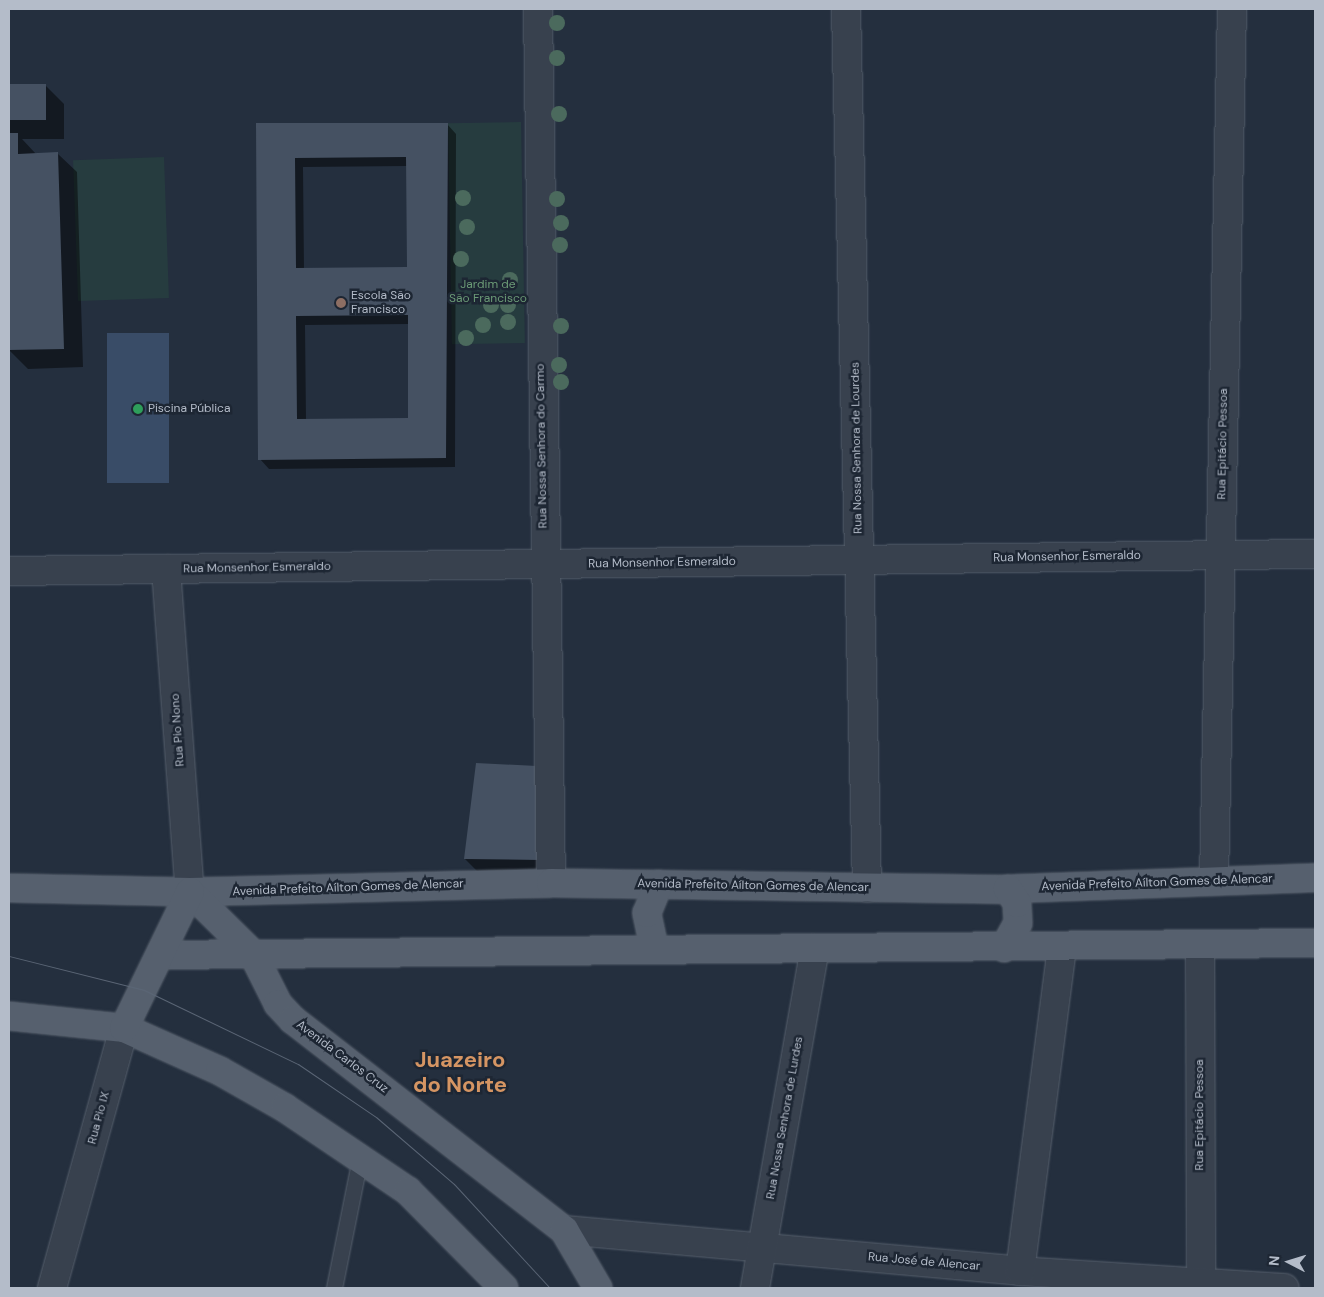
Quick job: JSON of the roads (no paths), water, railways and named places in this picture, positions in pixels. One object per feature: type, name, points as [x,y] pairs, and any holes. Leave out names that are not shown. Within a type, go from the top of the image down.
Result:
[{"type":"main road","name":"Avenida Prefeito Aílton Gomes de Alencar","points":[[190,892],[551,883],[1008,889],[1214,880],[1315,878]]},
{"type":"main road","points":[[654,947],[647,913],[659,884]]},
{"type":"main road","points":[[9,888],[190,892]]},
{"type":"main road","points":[[1004,948],[1018,923],[1017,903],[1008,889]]},
{"type":"main road","name":"Avenida Carlos Cruz","points":[[190,892],[253,954],[278,1004],[293,1020],[564,1230],[598,1288]]},
{"type":"main road","name":"Rua Pio IX","points":[[124,1028],[162,955],[190,892]]},
{"type":"main road","points":[[162,955],[654,947],[1062,948],[1315,942]]},
{"type":"main road","points":[[9,1016],[124,1028],[220,1071],[360,1158],[441,1220],[504,1288]]},
{"type":"street","name":"Rua Nossa Senhora do Carmo","points":[[538,9],[543,565],[551,883]]},
{"type":"street","name":"Rua Nossa Senhora de Lourdes","points":[[846,9],[867,888]]},
{"type":"street","name":"Rua Epitácio Pessoa","points":[[1214,880],[1232,9]]},
{"type":"street","name":"Rua Monsenhor Esmeraldo","points":[[9,571],[1315,554]]},
{"type":"street","name":"Rua Pio Nono","points":[[166,569],[190,892]]},
{"type":"street","name":"Rua Epitácio Pessoa","points":[[1200,946],[1201,1284]]},
{"type":"street","name":"Rua Nossa Senhora de Lurdes","points":[[755,1288],[760,1248],[815,948]]},
{"type":"street","points":[[1020,1271],[1062,948]]},
{"type":"street","name":"Rua Pio IX","points":[[52,1288],[124,1028]]},
{"type":"street","name":"Rua José de Alencar","points":[[564,1230],[1020,1271],[1284,1288]]},
{"type":"lane","points":[[334,1288],[360,1158]]},
{"type":"water","name":"Piscina Pública","points":[[107,333],[169,333],[169,483],[107,483]]},
{"type":"tram line","points":[[9,956],[144,990],[298,1064],[376,1117],[454,1184],[550,1288]]},
{"type":"place","name":"Escola São Francisco","points":[[341,303]]},
{"type":"place","name":"Piscina Pública","points":[[138,409]]},
{"type":"district","name":"Juazeiro do Norte","points":[[460,1072]]},
{"type":"park label","name":"Jardim de São Francisco","points":[[488,292]]}]
